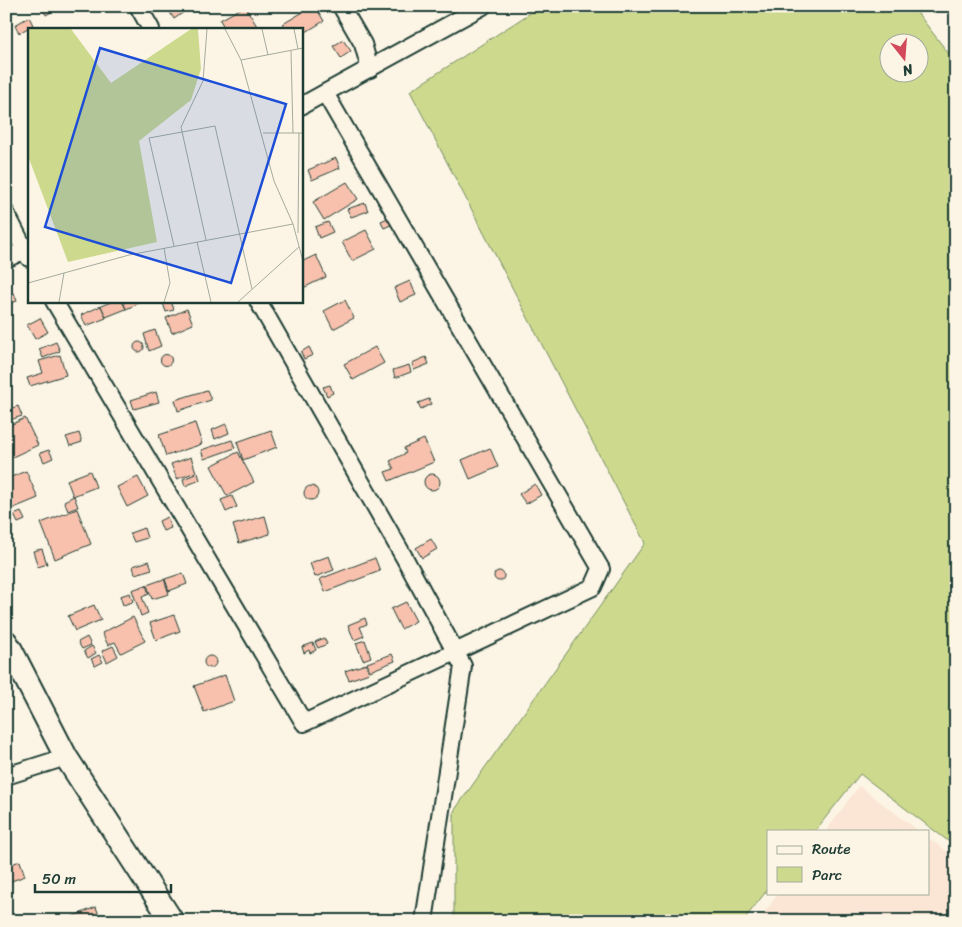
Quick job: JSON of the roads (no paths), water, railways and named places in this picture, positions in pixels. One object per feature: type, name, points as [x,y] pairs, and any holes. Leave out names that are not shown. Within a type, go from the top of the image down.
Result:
[{"type":"street","points":[[138,6],[150,28]]},
{"type":"street","points":[[341,6],[363,44],[370,69]]},
{"type":"street","points":[[302,105],[483,6]]},
{"type":"street","points":[[55,302],[304,723],[593,587],[601,569],[325,93]]},
{"type":"street","points":[[6,213],[27,252],[6,259]]},
{"type":"street","points":[[259,302],[404,557],[463,666],[424,921]]},
{"type":"street","points":[[6,642],[66,757],[172,921]]},
{"type":"street","points":[[6,776],[66,757]]}]
